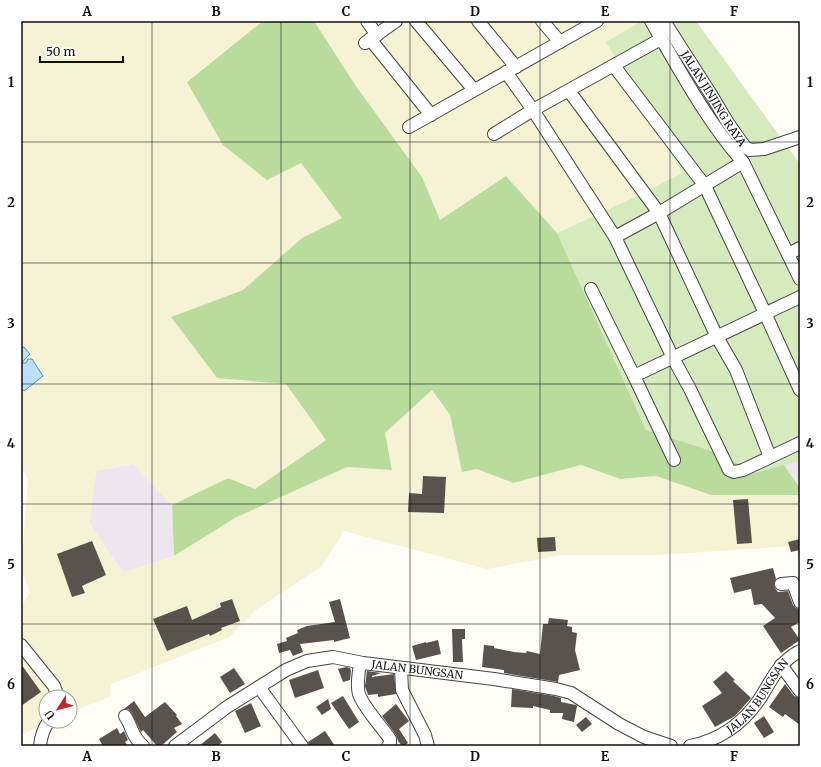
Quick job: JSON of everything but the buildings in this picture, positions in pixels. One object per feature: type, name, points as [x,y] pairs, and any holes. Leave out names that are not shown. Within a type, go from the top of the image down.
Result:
[{"type":"street","points":[[366,21],[371,39],[431,115]]},
{"type":"street","points":[[371,39],[396,21]]},
{"type":"street","points":[[416,21],[474,90]]},
{"type":"street","points":[[478,21],[511,70],[533,110],[615,237],[729,470],[734,472],[743,470],[800,443]]},
{"type":"street","points":[[542,21],[560,42]]},
{"type":"street","points":[[409,127],[597,21]]},
{"type":"street","points":[[651,21],[686,81],[719,132],[743,162],[800,279]]},
{"type":"street","name":"JALAN JINJING RAYA","points":[[664,21],[728,123],[745,147],[750,150],[764,149],[800,137]]},
{"type":"street","points":[[494,134],[533,110],[661,39]]},
{"type":"street","points":[[614,66],[705,186],[766,313],[800,390]]},
{"type":"street","points":[[569,91],[659,214],[717,337],[736,370],[770,457]]},
{"type":"street","points":[[615,237],[659,214],[743,162]]},
{"type":"street","points":[[788,254],[800,248]]},
{"type":"street","points":[[591,289],[674,460]]},
{"type":"street","points":[[634,376],[800,296]]},
{"type":"street","points":[[781,584],[793,583],[800,602]]},
{"type":"street","points":[[21,646],[55,689]]},
{"type":"street","name":"JALAN BUNGSAN","points":[[690,746],[703,744],[716,738],[742,722],[751,712],[781,665],[800,651]]},
{"type":"street","name":"JALAN BUNGSAN","points":[[175,746],[226,707],[286,670],[307,661],[333,657],[401,668],[494,679],[556,689],[571,693],[619,724],[644,737],[671,746]]},
{"type":"street","points":[[360,662],[358,678],[359,694],[363,702],[390,739],[390,744],[388,746]]},
{"type":"street","points":[[781,665],[800,691]]},
{"type":"street","points":[[401,668],[402,690],[425,735],[428,746]]},
{"type":"street","points":[[259,687],[302,746]]},
{"type":"street","points":[[125,716],[130,724],[134,736],[143,746]]},
{"type":"street","points":[[40,746],[41,736],[45,729]]},
{"type":"shaded area","points":[[21,21],[263,21],[187,81],[301,163],[342,218],[302,238],[243,290],[171,317],[217,378],[286,384],[326,440],[255,489],[227,478],[172,505],[133,464],[96,471],[89,523],[123,573],[174,556],[235,518],[347,467],[392,470],[385,433],[432,390],[450,415],[462,472],[477,469],[513,483],[581,465],[620,479],[656,476],[711,495],[800,495],[800,559],[798,560],[796,546],[658,555],[562,555],[487,569],[344,531],[322,566],[257,609],[229,637],[111,684],[110,697],[80,708],[78,711],[78,689],[38,689],[38,727],[21,735],[21,607],[30,592],[21,569],[28,480],[21,467]]},
{"type":"shaded area","points":[[314,21],[641,21],[606,42],[682,173],[557,233],[506,176],[440,220],[422,177],[356,86]]},
{"type":"shaded area","points":[[800,461],[800,488],[784,465]]},
{"type":"shaded area","points":[[133,464],[172,505],[174,556],[123,573],[89,523],[96,471]]},
{"type":"green space","points":[[263,21],[314,21],[356,86],[422,177],[440,220],[506,176],[557,233],[646,430],[718,453],[755,473],[784,465],[800,488],[800,495],[711,495],[656,476],[620,479],[581,465],[513,483],[477,469],[462,472],[450,415],[432,390],[385,433],[392,470],[347,467],[235,518],[174,556],[172,505],[228,478],[255,489],[326,440],[286,384],[217,378],[171,317],[243,290],[302,238],[342,218],[301,163],[267,180],[223,145],[187,82]]},
{"type":"green space","points":[[641,21],[696,21],[800,164],[800,461],[755,473],[718,453],[646,430],[557,233],[682,173],[606,42]]},
{"type":"water","points":[[24,347],[30,354],[22,363],[26,363],[28,359],[32,359],[43,376],[24,391],[21,388],[21,348]]}]
